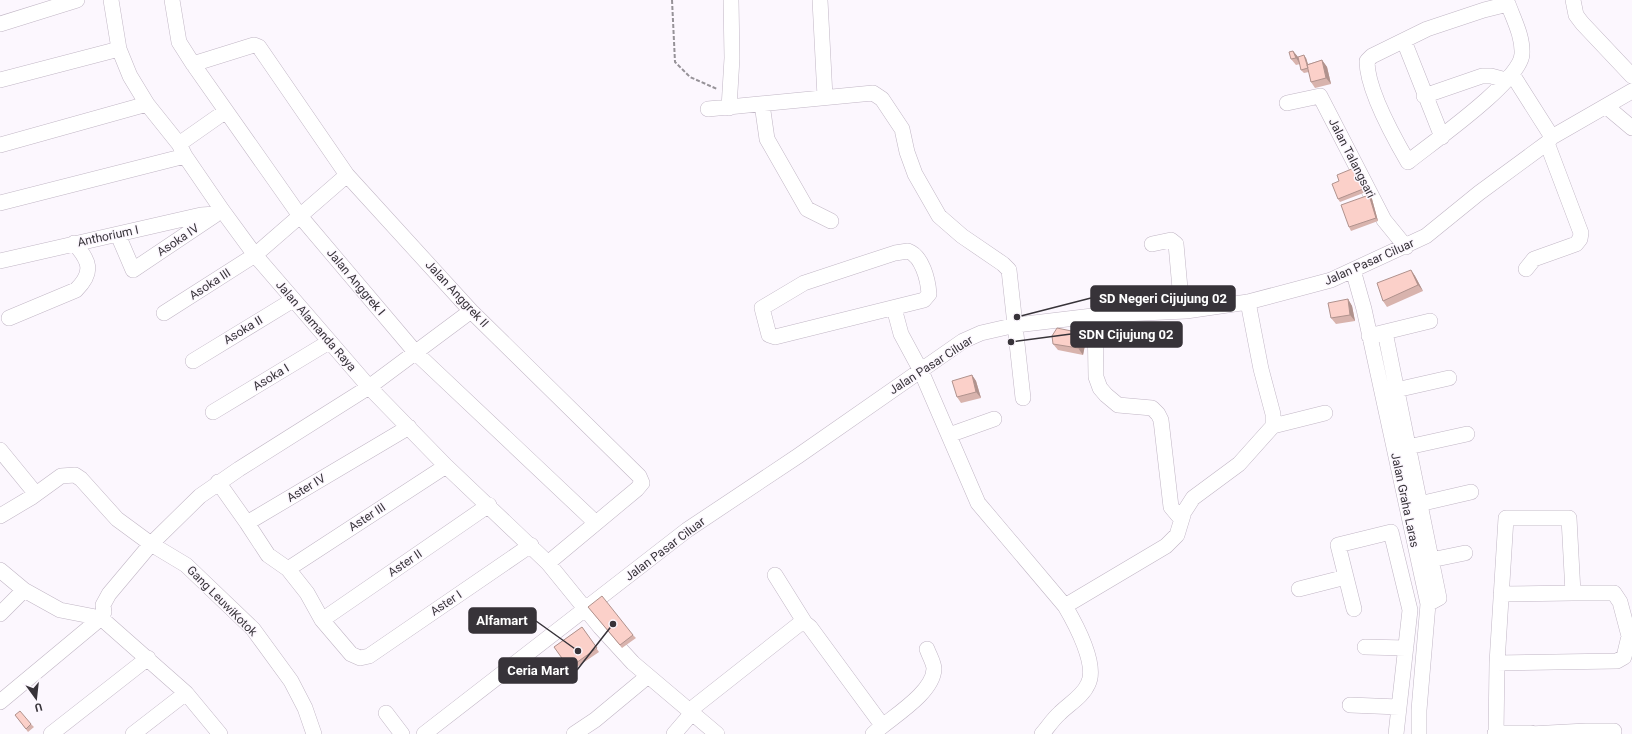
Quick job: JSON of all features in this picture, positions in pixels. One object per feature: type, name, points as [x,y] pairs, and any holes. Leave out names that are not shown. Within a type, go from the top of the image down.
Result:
[{"type":"street","points":[[0,24],[77,0]]},
{"type":"street","name":"Jalan Alamanda Raya","points":[[111,0],[119,49],[130,76],[147,104],[182,150],[219,212],[369,387],[446,466],[531,545],[548,563],[600,627],[648,676],[718,734]]},
{"type":"street","name":"Jalan Anggrek I","points":[[172,0],[179,42],[300,216],[416,353],[596,523]]},
{"type":"street","points":[[730,100],[733,28],[731,0]]},
{"type":"street","points":[[820,0],[825,97]]},
{"type":"street","points":[[1573,0],[1576,15],[1582,23],[1632,76]]},
{"type":"street","points":[[1508,4],[1521,41],[1522,56],[1509,77],[1492,96],[1404,165],[1376,97],[1367,69],[1367,61],[1372,56],[1404,41],[1441,25],[1484,10],[1508,4]]},
{"type":"street","points":[[1404,41],[1424,96],[1442,136]]},
{"type":"street","name":"Jalan Anggrek II","points":[[193,64],[254,45],[259,47],[347,175],[471,311],[639,476],[642,483],[637,489],[548,563]]},
{"type":"street","points":[[0,80],[119,49]]},
{"type":"street","points":[[1424,96],[1482,76],[1509,77]]},
{"type":"street","points":[[1509,77],[1550,140],[1581,233],[1580,239],[1576,244],[1534,259],[1526,269]]},
{"type":"street","name":"Jalan Pasar Ciluar","points":[[424,734],[687,530],[798,456],[963,341],[981,333],[1016,325],[1095,316],[1182,311],[1248,302],[1331,280],[1406,247],[1426,236],[1478,193],[1550,140],[1632,91]]},
{"type":"street","points":[[708,109],[730,100],[762,104],[873,93],[882,99],[902,129],[906,152],[915,174],[940,216],[962,236],[1003,264],[1009,270],[1023,398]]},
{"type":"street","name":"Jalan Talangsari","points":[[1286,103],[1320,96],[1384,220],[1406,247]]},
{"type":"street","points":[[0,145],[147,104]]},
{"type":"street","points":[[762,104],[767,139],[808,209],[831,221]]},
{"type":"street","points":[[1607,107],[1632,128]]},
{"type":"street","points":[[0,203],[182,150],[226,111]]},
{"type":"street","name":"Asoka III","points":[[164,313],[255,255],[347,175]]},
{"type":"street","name":"Anthorium I","points":[[0,261],[74,243],[118,235],[219,212]]},
{"type":"street","name":"Asoka IV","points":[[118,235],[133,270],[219,212]]},
{"type":"street","points":[[1152,244],[1171,240],[1176,244],[1182,311]]},
{"type":"street","points":[[9,318],[76,290],[83,283],[87,277],[88,268],[85,256],[74,243]]},
{"type":"street","points":[[908,251],[918,257],[929,286],[929,294],[924,300],[894,308],[772,337],[769,335],[762,308],[804,283],[894,253],[908,251]]},
{"type":"street","name":"Jalan Graha Laras","points":[[1353,270],[1428,604],[1419,710],[1420,734]]},
{"type":"street","name":"Asoka II","points":[[193,361],[293,300]]},
{"type":"street","points":[[1248,302],[1261,369],[1273,414],[1272,426]]},
{"type":"street","points":[[894,308],[901,334],[920,371],[978,503],[1065,606],[1076,624],[1090,663],[1091,674],[1088,684],[1083,692],[1058,714],[1042,734]]},
{"type":"street","points":[[0,702],[101,618],[104,612],[103,605],[109,594],[151,544],[200,496],[218,482],[369,387],[471,311]]},
{"type":"street","points":[[1095,316],[1096,377],[1100,388],[1106,396],[1118,405],[1152,408],[1158,414],[1161,420],[1171,507],[1181,519]]},
{"type":"street","points":[[1369,336],[1430,321]]},
{"type":"street","points":[[1385,332],[1439,598],[1428,604]]},
{"type":"street","name":"Asoka I","points":[[213,412],[329,342]]},
{"type":"street","points":[[1396,390],[1449,378]]},
{"type":"street","points":[[1065,606],[1166,546],[1178,535],[1181,519],[1193,498],[1239,464],[1272,426],[1326,413]]},
{"type":"street","points":[[948,436],[994,419]]},
{"type":"street","name":"Aster IV","points":[[247,523],[409,427]]},
{"type":"street","points":[[1408,447],[1467,434]]},
{"type":"street","points":[[0,450],[36,494],[0,516]]},
{"type":"street","name":"Aster III","points":[[288,569],[446,466]]},
{"type":"street","name":"Gang LeuwiKotok","points":[[36,494],[62,476],[74,475],[81,479],[117,519],[151,544],[186,565],[253,629],[291,681],[305,708],[314,734]]},
{"type":"street","points":[[218,482],[268,555],[288,569],[307,593],[322,620]]},
{"type":"street","points":[[1419,504],[1471,492]]},
{"type":"street","name":"Aster II","points":[[322,620],[489,505]]},
{"type":"street","points":[[1573,593],[1569,518],[1506,518],[1497,663],[1496,733],[1530,734],[1614,731]]},
{"type":"street","name":"Jalan Graha Laras","points":[[1354,609],[1338,545],[1391,532],[1410,610],[1396,734]]},
{"type":"street","name":"Aster I","points":[[322,620],[351,654],[360,658],[369,656],[531,545]]},
{"type":"street","points":[[1431,560],[1465,552]]},
{"type":"street","points":[[0,570],[24,590],[60,610],[101,618],[186,693],[220,734]]},
{"type":"street","points":[[775,575],[805,623],[810,627],[878,730],[921,695],[931,681],[934,668],[927,649]]},
{"type":"street","points":[[1299,589],[1346,577]]},
{"type":"street","points":[[0,614],[24,590]]},
{"type":"street","points":[[1497,663],[1617,661],[1624,657],[1629,636],[1620,602],[1614,593],[1501,594]]},
{"type":"street","points":[[674,734],[691,712],[798,626],[805,623]]},
{"type":"street","points":[[1365,647],[1406,648]]},
{"type":"street","points":[[51,734],[148,658]]},
{"type":"street","points":[[574,734],[595,720],[648,676]]},
{"type":"street","points":[[133,734],[186,693]]},
{"type":"street","points":[[1350,705],[1399,707]]},
{"type":"street","points":[[386,713],[402,734]]},
{"type":"path","points":[[672,0],[675,62],[690,77],[730,100]]},
{"type":"building","points":[[1293,51],[1296,58],[1291,59],[1289,52]]},
{"type":"building","points":[[1304,55],[1308,68],[1301,70],[1298,57]]},
{"type":"building","points":[[1322,60],[1326,78],[1311,82],[1307,65]]},
{"type":"building","points":[[1354,168],[1363,189],[1338,199],[1332,184],[1339,181],[1337,175]]},
{"type":"building","points":[[1369,195],[1376,218],[1349,227],[1341,205]]},
{"type":"building","points":[[1411,270],[1418,285],[1383,301],[1377,283]]},
{"type":"building","points":[[1348,299],[1350,315],[1331,318],[1328,303]]},
{"type":"building","points":[[1057,328],[1081,333],[1078,348],[1053,344],[1052,336]]},
{"type":"building","points":[[972,375],[976,392],[957,397],[952,381]]},
{"type":"building","points":[[602,596],[633,635],[620,645],[588,607]]},
{"type":"building","points":[[582,627],[597,648],[569,668],[554,647]]},
{"type":"building","points":[[20,711],[31,724],[26,729],[15,715]]},
{"type":"place","name":"SD Negeri Cijujung 02","points":[[1017,317]]},
{"type":"place","name":"SDN Cijujung 02","points":[[1011,342]]},
{"type":"place","name":"Ceria Mart","points":[[613,624]]},
{"type":"place","name":"Alfamart","points":[[578,651]]}]
